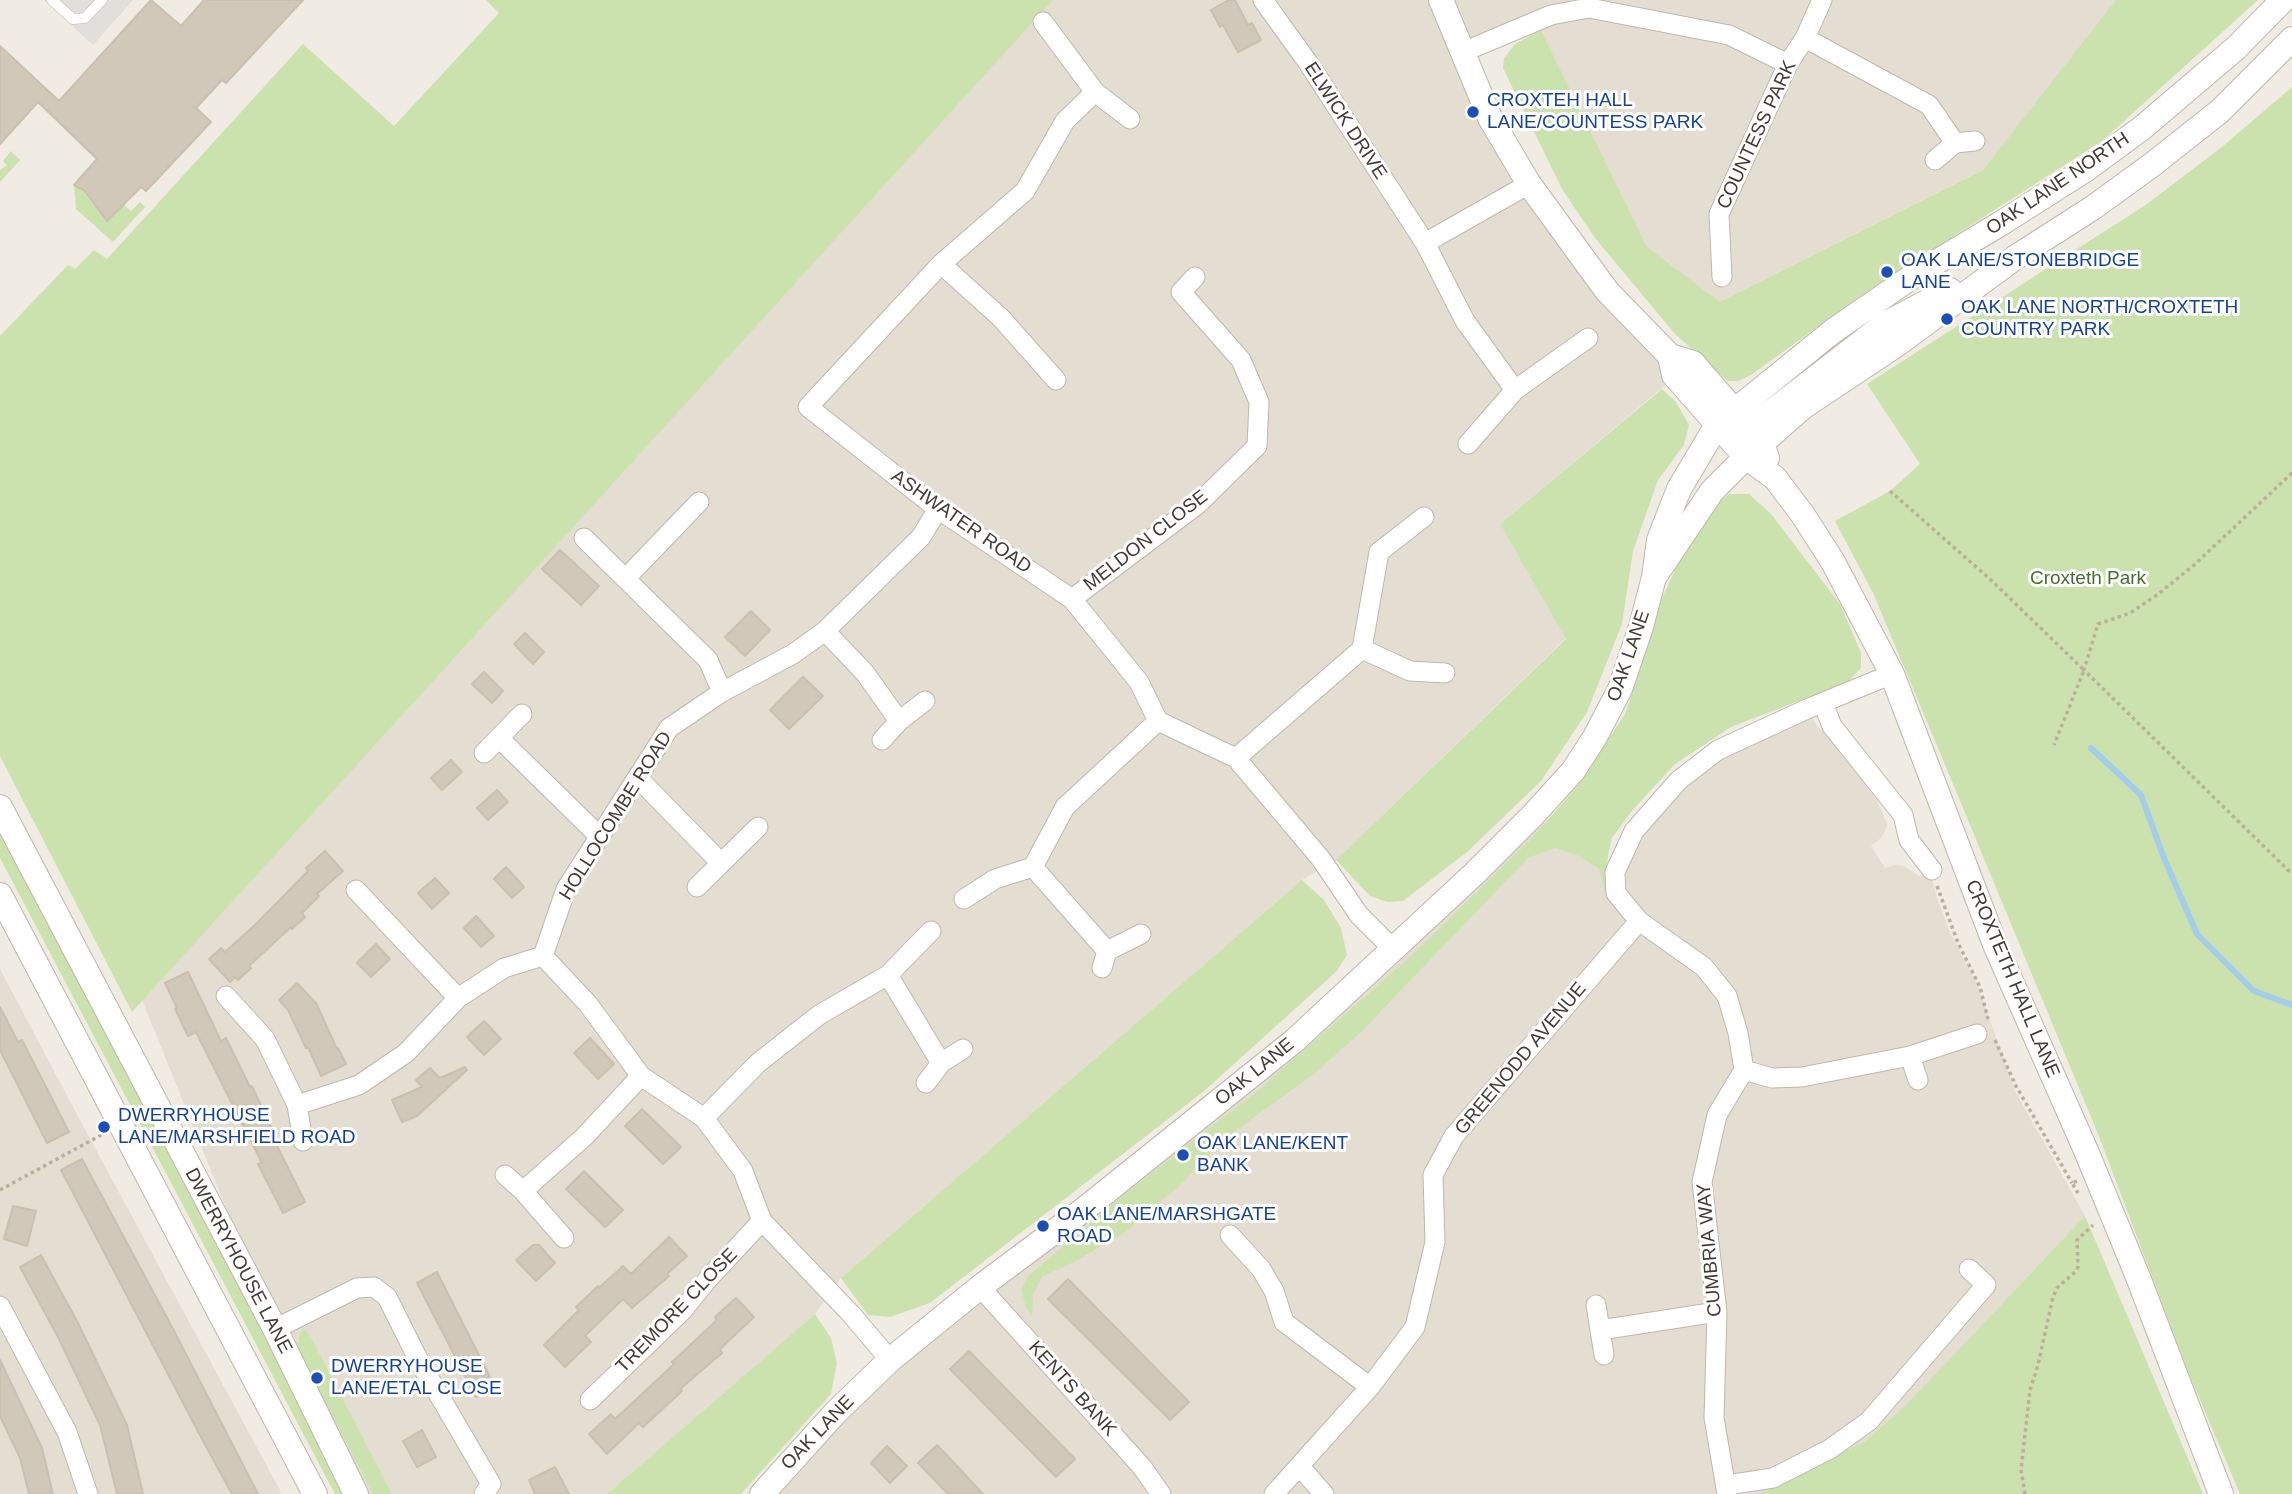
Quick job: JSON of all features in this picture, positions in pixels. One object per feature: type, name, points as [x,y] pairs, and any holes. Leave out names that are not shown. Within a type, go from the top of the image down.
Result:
[{"type":"street","name":"CROXTETH HALL LANE","points":[[1441,0],[1490,118],[1529,184],[1607,291],[1670,356],[1674,375],[1732,420],[1803,515],[1833,562],[1892,674],[1996,947],[2138,1277],[2221,1494]]},
{"type":"street","name":"COUNTESS PARK","points":[[1722,276],[1719,214],[1788,64],[1805,38],[1822,0]]},
{"type":"street","name":"OAK LANE NORTH","points":[[1732,420],[1833,331],[1913,276],[2085,170],[2141,128],[2236,48],[2283,0]]},
{"type":"street","name":"ELWICK DRIVE","points":[[1266,1],[1424,243],[1465,321],[1515,390]]},
{"type":"street","points":[[1463,52],[1551,15],[1589,8],[1728,35],[1788,64]]},
{"type":"street","points":[[1043,22],[1095,92],[1130,119]]},
{"type":"street","name":"COUNTESS PARK","points":[[1805,38],[1929,105],[1965,142],[1936,160]]},
{"type":"street","name":"OAK LANE NORTH","points":[[1754,450],[1803,407],[2154,164],[2220,111],[2292,39]]},
{"type":"street","name":"ASHWATER ROAD","points":[[1095,92],[1065,121],[1025,191],[941,264],[808,407],[938,509],[1072,599],[1139,682],[1158,721]]},
{"type":"street","points":[[1424,243],[1529,184]]},
{"type":"street","points":[[1732,420],[1761,420],[1885,324],[2016,257]]},
{"type":"street","points":[[941,264],[1001,318],[1056,380]]},
{"type":"street","name":"MELDON CLOSE","points":[[1072,599],[1198,504],[1257,446],[1259,402],[1241,360],[1181,292],[1195,277]]},
{"type":"street","points":[[1468,444],[1515,390],[1588,338]]},
{"type":"street","name":"OAK LANE","points":[[762,1494],[836,1412],[890,1360],[1273,1058],[1394,950],[1523,825],[1573,771],[1595,737],[1620,689],[1641,627],[1654,577],[1659,540],[1679,489],[1732,420]]},
{"type":"street","name":"OAK LANE","points":[[1654,577],[1712,491],[1754,450]]},
{"type":"street","points":[[626,578],[699,502]]},
{"type":"street","name":"HOLLOCOMBE ROAD","points":[[543,956],[566,889],[669,728],[722,692],[793,653],[825,631],[921,537],[938,509]]},
{"type":"street","points":[[1236,758],[1363,649],[1379,552],[1424,517]]},
{"type":"street","points":[[584,538],[708,660],[722,692]]},
{"type":"street","points":[[825,631],[865,673],[899,721]]},
{"type":"street","points":[[1363,649],[1410,671],[1445,673]]},
{"type":"street","points":[[1892,674],[1718,750],[1679,780],[1634,831],[1615,872],[1616,893],[1639,920],[1704,967],[1727,996],[1738,1033],[1744,1070],[1772,1077],[1802,1077],[1910,1055],[1977,1034]]},
{"type":"street","points":[[883,740],[899,721],[925,701]]},
{"type":"street","points":[[1823,703],[1832,726],[1902,815],[1909,840],[1932,870]]},
{"type":"street","points":[[484,753],[522,714]]},
{"type":"street","points":[[964,899],[995,879],[1034,867],[1065,807],[1158,721],[1236,758],[1321,859],[1359,915],[1394,950]]},
{"type":"street","points":[[499,738],[600,837]]},
{"type":"street","points":[[638,778],[721,863]]},
{"type":"street","name":"DWERRYHOUSE LANE","points":[[0,807],[275,1329],[356,1494]]},
{"type":"street","points":[[697,887],[758,827]]},
{"type":"street","points":[[1034,867],[1105,960],[1141,934]]},
{"type":"street","points":[[356,890],[458,998]]},
{"type":"street","name":"DWERRYHOUSE LANE","points":[[0,895],[315,1494]]},
{"type":"street","name":"GREENODD AVENUE","points":[[1274,1494],[1370,1387],[1415,1327],[1435,1242],[1433,1175],[1454,1136],[1639,920]]},
{"type":"street","points":[[704,1118],[758,1063],[809,1023],[888,975],[931,930]]},
{"type":"street","points":[[297,1105],[359,1085],[406,1054],[458,998],[504,968],[543,956],[588,1004],[641,1076],[704,1118],[743,1171],[762,1221],[851,1314],[890,1360]]},
{"type":"street","points":[[888,975],[941,1063]]},
{"type":"street","points":[[226,996],[265,1039],[297,1105],[303,1141]]},
{"type":"street","points":[[926,1083],[941,1063],[963,1049]]},
{"type":"street","points":[[1910,1055],[1919,1080]]},
{"type":"street","name":"CUMBRIA WAY","points":[[1727,1490],[1714,1418],[1717,1312],[1702,1182],[1717,1115],[1744,1070]]},
{"type":"street","points":[[523,1191],[584,1137],[641,1076]]},
{"type":"street","points":[[505,1175],[523,1191],[564,1238]]},
{"type":"street","name":"TREMORE CLOSE","points":[[590,1400],[682,1311],[762,1221]]},
{"type":"street","points":[[1230,1235],[1261,1269],[1274,1291],[1284,1322],[1370,1387]]},
{"type":"street","points":[[1727,1490],[1773,1478],[1830,1449],[1869,1421],[1986,1285],[1969,1269]]},
{"type":"street","points":[[275,1329],[357,1288],[374,1287],[387,1297],[419,1361],[491,1484],[484,1494]]},
{"type":"street","name":"KENTS BANK","points":[[980,1287],[1142,1467],[1161,1494]]},
{"type":"street","points":[[1596,1305],[1604,1354]]},
{"type":"street","points":[[0,1306],[67,1432],[88,1494]]},
{"type":"street","points":[[1600,1330],[1717,1312]]},
{"type":"street","points":[[1300,1467],[1324,1494]]},
{"type":"lane","points":[[52,0],[73,19],[85,18],[102,0]]},
{"type":"path","points":[[2054,745],[2084,670],[2098,624],[2130,613],[2157,595],[2193,566],[2292,473]]},
{"type":"path","points":[[1890,491],[1992,581],[2292,874]]},
{"type":"path","points":[[1932,870],[1958,943],[1980,987],[1990,1029],[2016,1086],[2083,1204]]},
{"type":"path","points":[[0,1190],[121,1123]]},
{"type":"path","points":[[2072,1183],[2095,1174]]},
{"type":"path","points":[[2025,1494],[2021,1470],[2030,1390],[2053,1297],[2057,1288],[2078,1267],[2077,1240],[2094,1224],[2088,1214]]},
{"type":"shaded area","points":[[44,0],[133,0],[93,45]]},
{"type":"shaded area","points":[[1053,0],[2143,0],[1983,170],[1720,302],[1647,248],[1541,30],[1550,16],[1464,52],[1490,118],[1682,371],[1500,524],[1566,638],[1336,860],[1302,880],[841,1278],[815,1314],[607,1494],[356,1494],[275,1329],[142,1000]]},
{"type":"shaded area","points":[[1807,709],[1817,726],[1828,735],[1877,800],[1887,824],[1881,838],[1871,846],[1885,868],[1904,866],[1919,876],[1931,874],[1951,935],[1978,986],[2015,1091],[2085,1216],[1904,1407],[1864,1442],[1759,1494],[762,1494],[836,1412],[1082,1211],[1533,815],[1615,872],[1679,780]]},
{"type":"shaded area","points":[[0,969],[80,1120],[282,1494],[0,1494]]},
{"type":"green space","points":[[486,0],[1053,0],[132,1012],[0,756],[0,336],[68,265],[75,269],[94,250],[107,259],[303,44],[394,126],[499,13]]},
{"type":"green space","points":[[2116,0],[2258,0],[2102,141],[1859,297],[1751,375],[1738,381],[1728,381],[1675,334],[1595,238],[1562,189],[1503,68],[1504,58],[1515,44],[1541,30],[1647,247],[1720,302],[1983,170]]},
{"type":"green space","name":"Croxteth Park","points":[[2292,87],[2292,1494],[2240,1494],[2189,1374],[2098,1134],[1946,767],[1873,593],[1835,521],[1890,491],[1920,464],[1867,384],[2147,204],[2223,146]]},
{"type":"green space","points":[[11,151],[20,160],[0,182],[0,170],[7,165],[3,161]]},
{"type":"green space","points":[[74,185],[123,204],[131,211],[140,202],[145,207],[113,242],[76,209]]},
{"type":"green space","points":[[1662,389],[1676,402],[1689,425],[1684,445],[1658,480],[1633,551],[1622,624],[1587,712],[1541,781],[1466,853],[1403,901],[1387,902],[1370,896],[1336,860],[1566,639],[1500,524]]},
{"type":"green space","points":[[1729,494],[1749,494],[1771,514],[1840,604],[1861,653],[1861,668],[1848,682],[1731,727],[1675,764],[1631,812],[1612,838],[1605,892],[1599,869],[1579,856],[1555,848],[1528,858],[1361,1032],[1315,1073],[1223,1140],[1180,1185],[1127,1231],[1042,1277],[1033,1295],[1032,1317],[1021,1290],[1028,1276],[1120,1198],[1260,1089],[1410,957],[1532,838],[1580,783],[1625,714],[1658,607],[1685,548],[1709,510]]},
{"type":"green space","points":[[0,823],[347,1494],[335,1494],[0,858]]},
{"type":"green space","points":[[1302,880],[1324,900],[1341,928],[1347,955],[1337,971],[1203,1092],[930,1303],[890,1317],[868,1315],[841,1278]]},
{"type":"green space","points":[[2085,1216],[2203,1494],[1759,1494],[1864,1442],[1904,1407]]},
{"type":"green space","points":[[815,1314],[831,1338],[837,1363],[831,1394],[741,1494],[607,1494]]},
{"type":"green space","points":[[303,1329],[308,1332],[392,1494],[373,1494],[298,1350],[299,1336]]},
{"type":"building","points":[[151,0],[181,26],[204,0],[303,0],[226,83],[222,80],[196,108],[211,122],[146,191],[141,187],[107,221],[84,190],[74,185],[97,159],[38,102],[0,144],[0,46],[59,101]]},
{"type":"building","points":[[1229,0],[1235,0],[1248,25],[1252,23],[1261,40],[1238,52],[1211,10]]},
{"type":"building","points":[[560,550],[599,586],[581,605],[542,569]]},
{"type":"building","points":[[751,611],[770,630],[745,656],[725,637]]},
{"type":"building","points":[[525,633],[544,652],[533,664],[514,644]]},
{"type":"building","points":[[484,672],[503,691],[492,703],[472,684]]},
{"type":"building","points":[[803,677],[823,696],[789,729],[770,710]]},
{"type":"building","points":[[451,760],[462,772],[442,790],[431,778]]},
{"type":"building","points":[[497,790],[508,802],[488,820],[477,808]]},
{"type":"building","points":[[325,851],[343,871],[317,894],[319,896],[302,913],[305,917],[249,966],[251,968],[238,980],[235,977],[230,982],[209,959],[221,948],[225,952],[257,923],[308,871],[306,868]]},
{"type":"building","points":[[506,867],[524,887],[512,898],[494,879]]},
{"type":"building","points":[[435,878],[449,893],[432,909],[418,893]]},
{"type":"building","points":[[476,916],[494,936],[481,947],[464,928]]},
{"type":"building","points":[[376,944],[390,959],[371,977],[357,963]]},
{"type":"building","points":[[188,972],[221,1041],[226,1038],[250,1087],[252,1086],[277,1140],[275,1142],[305,1202],[283,1213],[258,1164],[262,1163],[196,1032],[188,1036],[175,1009],[177,1008],[165,983]]},
{"type":"building","points":[[297,983],[316,1003],[346,1064],[321,1076],[288,1010],[279,1000]]},
{"type":"building","points":[[0,1007],[18,1042],[22,1040],[69,1132],[47,1143],[0,1050]]},
{"type":"building","points":[[484,1021],[501,1039],[484,1055],[467,1037]]},
{"type":"building","points":[[590,1038],[614,1064],[598,1079],[574,1053]]},
{"type":"building","points":[[465,1067],[467,1070],[417,1116],[402,1122],[392,1100],[422,1087],[416,1080],[430,1068],[440,1078]]},
{"type":"building","points":[[642,1109],[681,1147],[663,1164],[625,1126]]},
{"type":"building","points":[[82,1159],[258,1494],[232,1494],[203,1441],[61,1170]]},
{"type":"building","points":[[584,1171],[623,1210],[605,1227],[566,1189]]},
{"type":"building","points":[[13,1206],[36,1211],[27,1246],[4,1239]]},
{"type":"building","points":[[669,1237],[687,1256],[667,1274],[669,1276],[632,1308],[623,1299],[585,1336],[591,1342],[565,1367],[544,1345],[579,1310],[576,1307],[598,1286],[599,1288],[623,1266],[631,1274]]},
{"type":"building","points":[[533,1245],[539,1245],[555,1263],[536,1281],[516,1260]]},
{"type":"building","points":[[41,1255],[78,1323],[127,1425],[143,1494],[117,1494],[100,1425],[58,1337],[20,1267]]},
{"type":"building","points":[[437,1272],[495,1387],[476,1397],[417,1283]]},
{"type":"building","points":[[1068,1279],[1189,1402],[1170,1420],[1048,1299]]},
{"type":"building","points":[[736,1298],[754,1317],[720,1349],[722,1353],[680,1389],[682,1391],[643,1427],[639,1423],[607,1454],[589,1434],[611,1414],[615,1419],[655,1382]]},
{"type":"building","points":[[969,1351],[1075,1459],[1056,1477],[950,1369]]},
{"type":"building","points":[[0,1360],[42,1448],[53,1494],[29,1494],[20,1458],[0,1416]]},
{"type":"building","points":[[422,1430],[436,1457],[417,1467],[403,1441]]},
{"type":"building","points":[[937,1445],[983,1494],[948,1494],[918,1463]]},
{"type":"building","points":[[887,1446],[907,1466],[890,1483],[871,1463]]},
{"type":"building","points":[[555,1467],[569,1494],[535,1494],[529,1480]]},
{"type":"waterway","points":[[2091,748],[2141,795],[2164,858],[2197,934],[2254,991],[2292,1005]]},
{"type":"place","name":"CROXTEH HALL LANE/COUNTESS PARK","points":[[1473,112]]},
{"type":"place","name":"OAK LANE/STONEBRIDGE LANE","points":[[1887,272]]},
{"type":"place","name":"OAK LANE NORTH/CROXTETH COUNTRY PARK","points":[[1947,319]]},
{"type":"place","name":"DWERRYHOUSE LANE/MARSHFIELD ROAD","points":[[104,1127]]},
{"type":"place","name":"OAK LANE/KENT BANK","points":[[1183,1155]]},
{"type":"place","name":"OAK LANE/MARSHGATE ROAD","points":[[1043,1226]]},
{"type":"place","name":"DWERRYHOUSE LANE/ETAL CLOSE","points":[[317,1378]]}]
